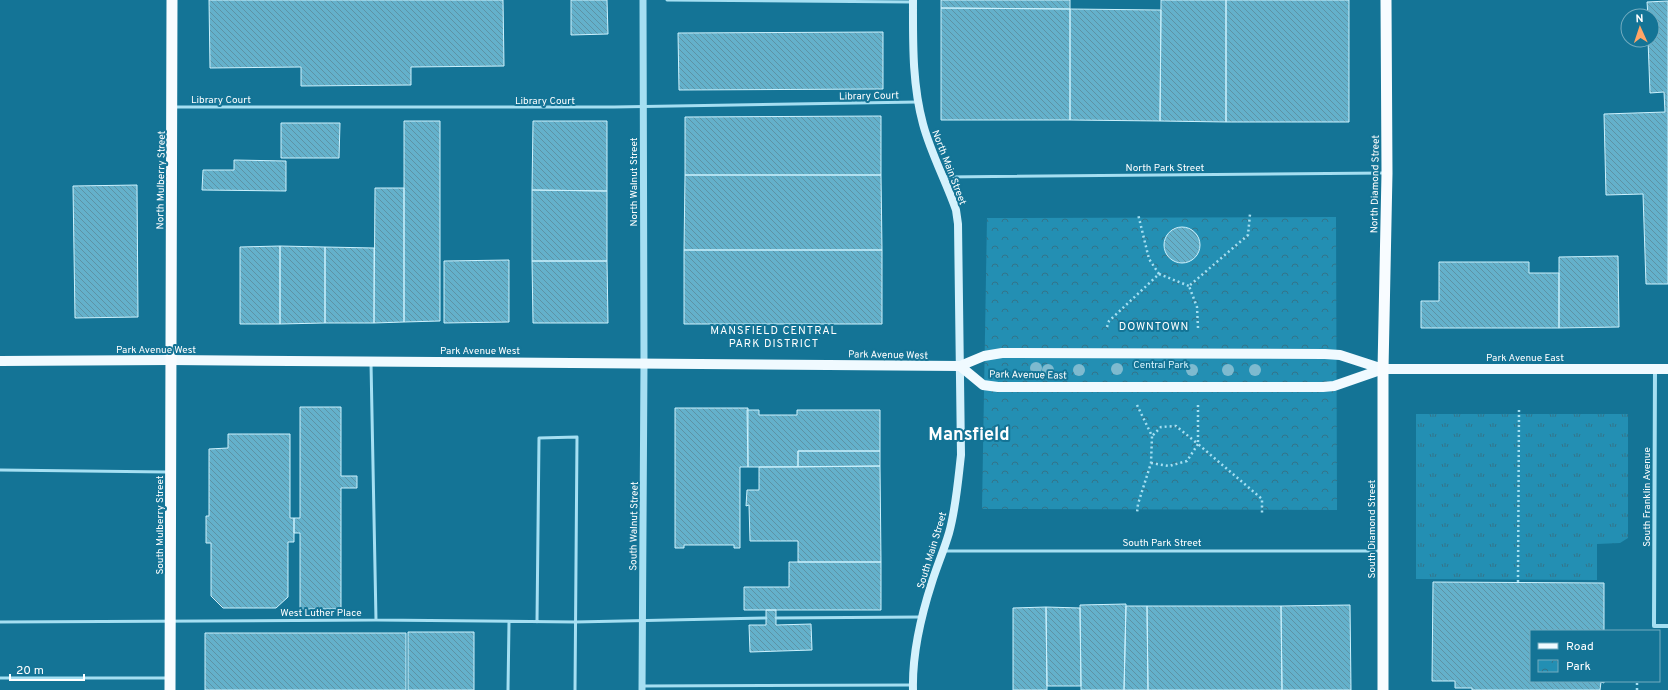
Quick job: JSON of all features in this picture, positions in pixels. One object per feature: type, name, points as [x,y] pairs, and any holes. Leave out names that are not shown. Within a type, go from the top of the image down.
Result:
[{"type":"highway","name":"North Mulberry Street","points":[[170,360],[172,0]]},
{"type":"highway","name":"North Diamond Street","points":[[1383,369],[1387,173],[1386,0]]},
{"type":"highway","name":"South Mulberry Street","points":[[170,360],[170,690]]},
{"type":"highway","name":"South Diamond Street","points":[[1383,369],[1383,690]]},
{"type":"main road","name":"North Main Street","points":[[913,1],[913,61],[918,102],[923,125],[956,210],[958,224],[960,366]]},
{"type":"main road","name":"Park Avenue East","points":[[1383,369],[1334,386],[1323,387],[998,387],[983,386],[960,366],[984,356],[1002,353],[1281,353],[1333,354],[1383,369],[1668,369]]},
{"type":"main road","name":"Park Avenue West","points":[[0,362],[170,360],[960,366]]},
{"type":"main road","name":"South Main Street","points":[[913,687],[916,652],[922,617],[952,520],[961,455],[960,366]]},
{"type":"street","name":"North Walnut Street","points":[[643,0],[644,363]]},
{"type":"street","name":"South Walnut Street","points":[[642,688],[644,363]]},
{"type":"street","name":"South Franklin Avenue","points":[[1655,369],[1654,626],[1668,626]]},
{"type":"lane","points":[[667,0],[913,1]]},
{"type":"lane","name":"Library Court","points":[[172,107],[643,107],[918,102]]},
{"type":"lane","name":"North Park Street","points":[[943,177],[1387,173]]},
{"type":"lane","points":[[371,362],[376,620]]},
{"type":"lane","points":[[537,622],[539,438],[577,437],[575,690]]},
{"type":"lane","points":[[0,470],[171,472]]},
{"type":"lane","name":"South Park Street","points":[[943,551],[1382,550]]},
{"type":"lane","points":[[776,618],[922,617]]},
{"type":"lane","name":"West Luther Place","points":[[0,622],[376,620],[642,622],[766,618]]},
{"type":"lane","points":[[508,690],[509,622]]},
{"type":"lane","points":[[0,678],[170,678]]},
{"type":"lane","points":[[642,688],[913,687]]},
{"type":"path","points":[[1138,214],[1149,259],[1159,274],[1189,286],[1197,307],[1198,328]]},
{"type":"path","points":[[1189,286],[1248,235],[1250,214]]},
{"type":"path","points":[[1107,327],[1109,321],[1159,274]]},
{"type":"path","points":[[1136,405],[1152,436],[1151,463],[1138,504],[1137,513]]},
{"type":"path","points":[[1151,463],[1169,466],[1187,461],[1198,444],[1198,405]]},
{"type":"path","points":[[1518,408],[1518,582]]},
{"type":"path","points":[[1152,436],[1161,427],[1176,426],[1262,499],[1262,514]]},
{"type":"green space","name":"Central Park","points":[[1336,217],[1337,510],[982,509],[987,218]]},
{"type":"green space","points":[[1416,414],[1628,414],[1628,538],[1620,543],[1597,544],[1597,580],[1416,579]]},
{"type":"building","points":[[209,0],[503,0],[504,66],[411,67],[411,85],[301,86],[301,67],[210,68]]},
{"type":"building","points":[[571,0],[607,0],[608,34],[571,35]]},
{"type":"building","points":[[941,0],[1070,0],[1070,9],[941,8]]},
{"type":"building","points":[[1161,0],[1226,0],[1226,122],[1160,121]]},
{"type":"building","points":[[1226,0],[1349,0],[1349,122],[1226,122]]},
{"type":"building","points":[[1668,1],[1668,284],[1646,284],[1643,194],[1606,195],[1604,114],[1665,112],[1664,92],[1650,93],[1648,48],[1660,48],[1660,8],[1647,8],[1647,2]]},
{"type":"building","points":[[941,8],[1070,9],[1070,120],[941,120]]},
{"type":"building","points":[[1070,9],[1161,10],[1160,121],[1070,120]]},
{"type":"building","points":[[883,32],[883,89],[679,90],[678,33]]},
{"type":"building","points":[[881,116],[881,175],[685,175],[685,117]]},
{"type":"building","points":[[404,121],[440,121],[440,321],[404,322]]},
{"type":"building","points":[[533,121],[607,121],[607,191],[532,190]]},
{"type":"building","points":[[281,123],[340,123],[339,158],[281,158]]},
{"type":"building","points":[[234,160],[286,161],[286,191],[202,190],[203,170],[234,170]]},
{"type":"building","points":[[685,175],[881,175],[882,250],[684,250]]},
{"type":"building","points":[[137,185],[138,317],[75,318],[73,186]]},
{"type":"building","points":[[375,188],[404,188],[404,322],[374,323]]},
{"type":"building","points":[[532,190],[607,191],[607,261],[532,261]]},
{"type":"building","points":[[1186,227],[1195,232],[1199,238],[1199,252],[1195,258],[1186,263],[1178,263],[1169,258],[1165,252],[1164,241],[1169,232],[1175,228]]},
{"type":"building","points":[[280,246],[280,324],[240,324],[240,247]]},
{"type":"building","points":[[280,246],[325,247],[325,323],[280,324]]},
{"type":"building","points":[[325,247],[374,248],[374,323],[325,323]]},
{"type":"building","points":[[684,250],[882,250],[882,324],[684,324]]},
{"type":"building","points":[[1618,256],[1619,327],[1559,328],[1559,257]]},
{"type":"building","points":[[509,260],[509,322],[444,323],[444,261]]},
{"type":"building","points":[[532,261],[607,261],[608,323],[533,323]]},
{"type":"building","points":[[1439,262],[1529,262],[1529,273],[1559,273],[1559,328],[1421,328],[1421,301],[1439,301]]},
{"type":"building","points":[[300,407],[341,407],[341,476],[357,476],[357,488],[341,488],[341,609],[300,609],[300,533],[294,533],[294,518],[300,518]]},
{"type":"building","points":[[675,408],[748,408],[748,467],[740,467],[740,548],[734,548],[734,545],[684,545],[684,548],[675,548]]},
{"type":"building","points":[[747,410],[759,410],[759,415],[797,415],[797,410],[880,410],[880,451],[798,451],[798,467],[748,467]]},
{"type":"building","points":[[228,434],[290,434],[290,518],[294,518],[294,542],[288,542],[288,597],[276,608],[223,608],[211,596],[211,543],[206,543],[206,516],[209,516],[209,449],[228,448]]},
{"type":"building","points":[[798,451],[880,451],[880,466],[798,467]]},
{"type":"building","points":[[880,466],[881,562],[798,562],[798,541],[750,541],[749,505],[746,506],[747,490],[759,490],[759,467]]},
{"type":"building","points":[[789,562],[881,562],[881,610],[744,610],[744,587],[789,587]]},
{"type":"building","points":[[1433,582],[1604,583],[1604,630],[1530,630],[1530,682],[1601,682],[1600,690],[1472,690],[1472,688],[1455,688],[1455,681],[1432,681]]},
{"type":"building","points":[[1126,604],[1124,690],[1081,690],[1080,605]]},
{"type":"building","points":[[1350,605],[1351,690],[1282,690],[1281,606]]},
{"type":"building","points":[[1126,606],[1147,606],[1148,690],[1124,690]]},
{"type":"building","points":[[1147,606],[1281,606],[1282,690],[1148,690]]},
{"type":"building","points":[[1046,607],[1047,690],[1013,690],[1013,608]]},
{"type":"building","points":[[1046,607],[1080,608],[1081,686],[1047,686]]},
{"type":"building","points":[[766,610],[776,610],[776,625],[811,624],[812,650],[750,652],[749,625],[766,625]]},
{"type":"building","points":[[408,632],[474,632],[474,690],[408,690]]},
{"type":"building","points":[[205,633],[406,633],[406,690],[205,690]]},
{"type":"district","name":"DOWNTOWN","points":[[1154,326]]},
{"type":"district","name":"MANSFIELD CENTRAL PARK DISTRICT","points":[[774,336]]},
{"type":"district","name":"Mansfield","points":[[969,434]]}]
